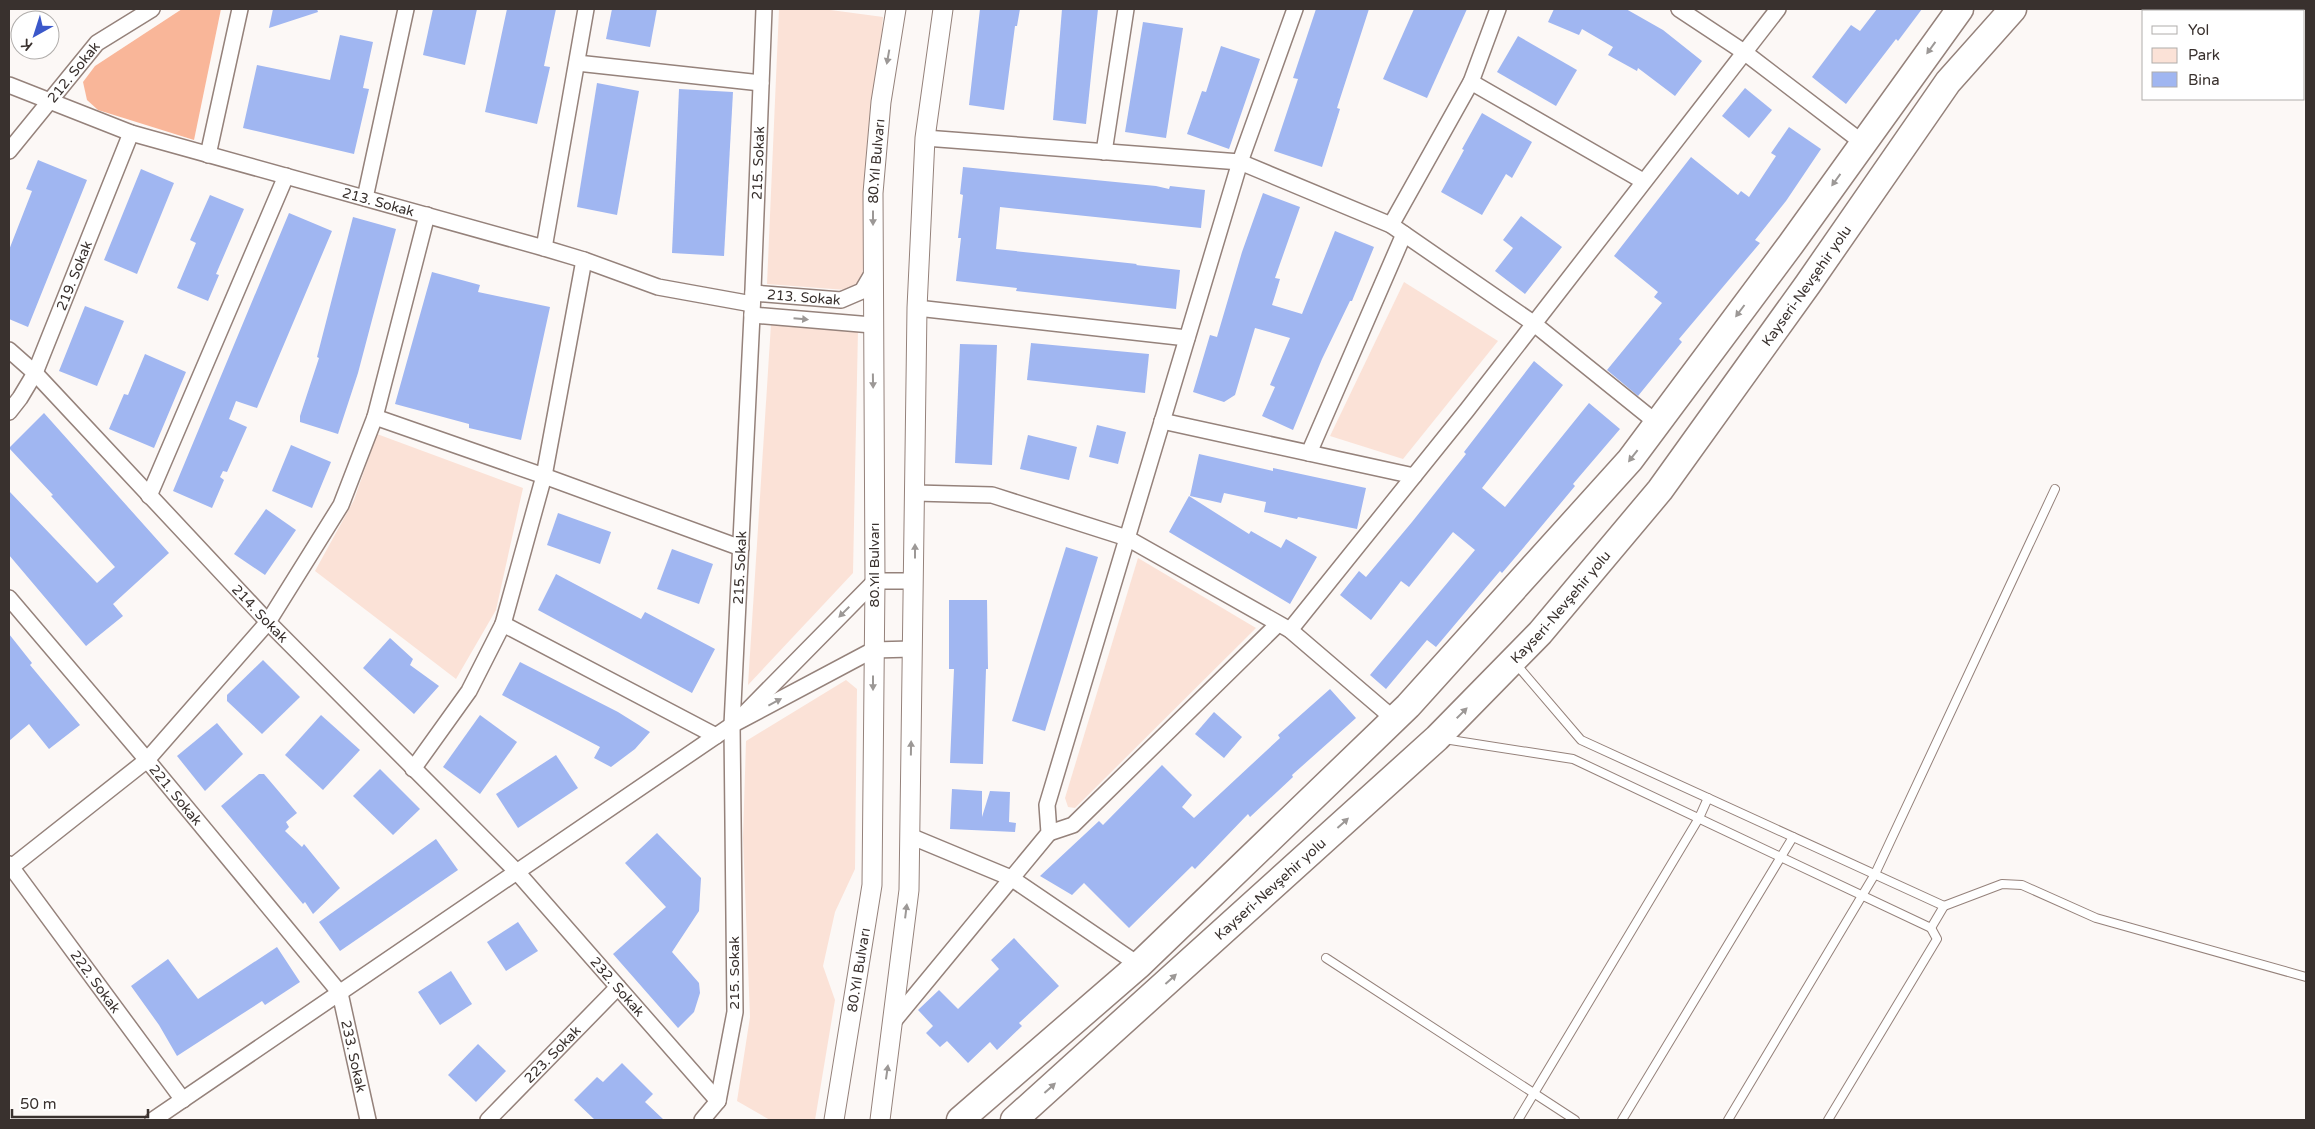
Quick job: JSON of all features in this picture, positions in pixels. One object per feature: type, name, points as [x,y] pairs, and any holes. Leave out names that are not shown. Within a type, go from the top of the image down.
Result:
[{"type":"highway","name":"Kayseri-Nevşehir yolu","points":[[1014,1120],[1437,738],[1540,633],[1660,490],[1808,284],[1948,82],[2013,9]]},
{"type":"highway","points":[[960,1120],[1139,965],[1408,706],[1630,460],[1863,143],[1956,10]]},
{"type":"street","name":"212. Sokak","points":[[9,151],[97,43],[152,9]]},
{"type":"street","points":[[208,155],[240,9]]},
{"type":"street","points":[[365,198],[406,9]]},
{"type":"street","points":[[544,248],[586,9]]},
{"type":"street","name":"215. Sokak","points":[[702,1120],[718,1101],[735,1012],[732,725],[764,9]]},
{"type":"street","name":"80.Yıl Bulvarı","points":[[834,1120],[872,884],[875,581],[872,325],[873,193],[880,111],[896,9]]},
{"type":"street","points":[[880,1120],[908,890],[918,308],[925,138],[943,9]]},
{"type":"street","points":[[1104,152],[1126,9]]},
{"type":"street","points":[[1049,833],[1047,805],[1240,162],[1295,9]]},
{"type":"street","points":[[1391,225],[1471,82],[1498,9]]},
{"type":"street","points":[[1679,9],[1744,52],[1863,143]]},
{"type":"street","points":[[893,1022],[1049,833],[1073,825],[1284,627],[1414,476],[1642,181],[1778,9]]},
{"type":"street","points":[[577,63],[761,83]]},
{"type":"street","points":[[1471,82],[1642,181]]},
{"type":"street","name":"213. Sokak","points":[[9,85],[131,133],[544,248],[584,260],[658,287],[872,325]]},
{"type":"street","name":"219. Sokak","points":[[9,412],[35,373],[131,133]]},
{"type":"street","points":[[925,138],[1240,162],[1391,225],[1533,323],[1657,423]]},
{"type":"street","points":[[149,496],[286,176]]},
{"type":"street","points":[[9,867],[147,760],[268,622],[341,506],[375,417],[428,215]]},
{"type":"street","points":[[1309,453],[1404,234]]},
{"type":"street","points":[[413,769],[469,691],[503,624],[544,476],[584,260]]},
{"type":"street","name":"213. Sokak","points":[[752,304],[840,300],[862,291],[872,274]]},
{"type":"street","points":[[918,308],[1187,338]]},
{"type":"street","name":"214. Sokak","points":[[9,350],[35,373],[268,622],[517,872]]},
{"type":"street","points":[[375,417],[741,548]]},
{"type":"street","points":[[1162,421],[1414,476]]},
{"type":"street","points":[[915,493],[992,495],[1127,538],[1284,627],[1394,719]]},
{"type":"street","points":[[732,725],[875,581],[914,581]]},
{"type":"street","name":"221. Sokak","points":[[9,598],[147,760],[340,993]]},
{"type":"street","points":[[503,624],[716,736]]},
{"type":"street","points":[[154,1120],[732,725],[873,650],[912,649]]},
{"type":"street","points":[[910,836],[1011,878],[1139,965]]},
{"type":"street","name":"222. Sokak","points":[[9,867],[182,1100]]},
{"type":"street","name":"232. Sokak","points":[[517,872],[718,1101]]},
{"type":"street","name":"223. Sokak","points":[[488,1120],[618,987]]},
{"type":"street","name":"233. Sokak","points":[[340,993],[368,1120]]},
{"type":"lane","points":[[1728,1120],[1875,874],[2054,489]]},
{"type":"lane","points":[[1513,661],[1581,740],[1944,906]]},
{"type":"lane","points":[[1437,738],[1573,759],[1931,928],[1937,938],[1828,1120]]},
{"type":"lane","points":[[1518,1120],[1699,818],[1708,798]]},
{"type":"lane","points":[[1622,1120],[1793,837]]},
{"type":"lane","points":[[1931,928],[1944,906],[2002,884],[2022,885],[2096,918],[2306,977]]},
{"type":"lane","points":[[1326,958],[1575,1120]]},
{"type":"green space","points":[[779,9],[823,9],[883,17],[862,281],[846,290],[767,284]]},
{"type":"green space","points":[[1404,282],[1498,341],[1403,459],[1330,436]]},
{"type":"green space","points":[[771,324],[858,330],[853,573],[748,685]]},
{"type":"green space","points":[[377,434],[523,488],[496,610],[456,679],[315,571],[354,500]]},
{"type":"green space","points":[[1138,558],[1256,628],[1075,808],[1068,807],[1065,798]]},
{"type":"green space","points":[[846,680],[857,689],[855,869],[835,912],[823,966],[835,1000],[815,1120],[770,1120],[737,1101],[750,1017],[743,838],[746,741]]},
{"type":"shaded area","points":[[182,9],[221,9],[194,140],[98,110],[87,100],[83,82],[95,66]]},
{"type":"building","points":[[273,9],[317,9],[318,12],[269,28]]},
{"type":"building","points":[[433,9],[477,9],[465,65],[423,55]]},
{"type":"building","points":[[507,9],[556,9],[544,66],[550,67],[537,124],[485,112]]},
{"type":"building","points":[[612,9],[657,9],[650,47],[606,39]]},
{"type":"building","points":[[980,9],[1020,9],[1017,26],[1015,26],[1004,110],[969,105]]},
{"type":"building","points":[[1062,9],[1098,9],[1086,124],[1053,120]]},
{"type":"building","points":[[1316,9],[1369,9],[1337,108],[1340,109],[1322,167],[1274,151],[1298,79],[1293,78]]},
{"type":"building","points":[[1414,9],[1467,9],[1427,98],[1383,79]]},
{"type":"building","points":[[1554,9],[1626,9],[1663,30],[1702,61],[1675,96],[1638,68],[1637,71],[1608,55],[1613,47],[1582,29],[1579,35],[1548,22]]},
{"type":"building","points":[[1877,9],[1922,9],[1898,41],[1896,39],[1846,104],[1812,77],[1851,25],[1860,31]]},
{"type":"building","points":[[1143,22],[1183,28],[1166,138],[1125,132]]},
{"type":"building","points":[[340,35],[373,42],[363,88],[369,89],[354,154],[243,128],[257,65],[330,80]]},
{"type":"building","points":[[1518,36],[1577,70],[1556,106],[1497,72]]},
{"type":"building","points":[[1221,46],[1260,59],[1229,149],[1187,134],[1202,91],[1206,92]]},
{"type":"building","points":[[597,83],[639,91],[617,215],[577,207]]},
{"type":"building","points":[[1745,88],[1772,110],[1749,138],[1722,116]]},
{"type":"building","points":[[679,89],[733,92],[724,256],[672,253]]},
{"type":"building","points":[[1482,113],[1532,142],[1512,178],[1506,174],[1482,215],[1441,192]]},
{"type":"building","points":[[1789,127],[1821,149],[1786,201],[1755,240],[1760,243],[1679,339],[1682,342],[1638,396],[1607,370],[1662,303],[1654,297],[1658,292],[1614,256],[1691,157],[1738,195],[1741,191],[1749,197],[1776,156],[1771,153]]},
{"type":"building","points":[[38,160],[87,180],[28,327],[9,319],[9,250],[32,191],[26,189]]},
{"type":"building","points":[[963,167],[1156,186],[1169,189],[1170,186],[1205,190],[1201,228],[1000,207],[996,249],[1180,270],[1176,309],[1016,291],[1017,288],[956,281],[961,238],[958,238],[963,195],[960,194]]},
{"type":"building","points":[[141,169],[174,183],[137,274],[104,260]]},
{"type":"building","points":[[1263,193],[1300,207],[1275,278],[1280,279],[1272,305],[1302,314],[1335,231],[1374,247],[1352,301],[1350,301],[1322,359],[1293,430],[1262,416],[1275,387],[1270,385],[1290,338],[1255,328],[1235,395],[1224,402],[1193,392],[1210,335],[1217,337],[1242,252]]},
{"type":"building","points":[[210,195],[244,209],[216,274],[219,275],[208,301],[177,288],[196,243],[190,240]]},
{"type":"building","points":[[289,213],[332,231],[257,408],[236,401],[229,419],[247,427],[227,472],[223,471],[220,477],[224,480],[212,508],[173,491]]},
{"type":"building","points":[[1521,216],[1562,247],[1525,294],[1495,271],[1513,248],[1503,240]]},
{"type":"building","points":[[353,217],[396,229],[358,373],[338,434],[300,422],[300,416],[319,358],[317,357]]},
{"type":"building","points":[[432,272],[480,285],[478,292],[550,307],[521,440],[469,428],[469,424],[395,404]]},
{"type":"building","points":[[85,306],[124,321],[97,386],[59,371]]},
{"type":"building","points":[[1031,343],[1149,354],[1145,393],[1027,380]]},
{"type":"building","points":[[960,344],[997,345],[992,465],[955,463]]},
{"type":"building","points":[[145,354],[186,372],[154,448],[109,429],[124,394],[128,395]]},
{"type":"building","points":[[1534,361],[1563,385],[1482,488],[1505,507],[1589,403],[1620,429],[1573,484],[1575,486],[1535,534],[1502,573],[1500,571],[1436,647],[1427,640],[1386,689],[1370,675],[1475,550],[1453,532],[1409,587],[1401,581],[1371,620],[1340,595],[1359,571],[1366,577],[1412,522],[1466,454],[1464,452]]},
{"type":"building","points":[[44,413],[169,553],[113,604],[123,616],[86,646],[9,555],[9,491],[97,583],[115,567],[51,496],[53,495],[9,448]]},
{"type":"building","points":[[1097,425],[1126,432],[1118,464],[1089,457]]},
{"type":"building","points":[[1028,435],[1077,447],[1069,480],[1020,469]]},
{"type":"building","points":[[291,445],[331,462],[312,508],[272,491]]},
{"type":"building","points":[[1199,454],[1273,471],[1273,468],[1366,488],[1357,529],[1264,512],[1266,502],[1224,493],[1221,503],[1190,496]]},
{"type":"building","points":[[1189,496],[1249,534],[1251,531],[1281,548],[1286,539],[1317,557],[1290,604],[1169,532]]},
{"type":"building","points":[[266,509],[296,530],[265,575],[234,554]]},
{"type":"building","points":[[558,513],[611,532],[600,564],[547,545]]},
{"type":"building","points":[[1066,547],[1098,557],[1045,731],[1012,721]]},
{"type":"building","points":[[672,549],[713,564],[699,604],[657,589]]},
{"type":"building","points":[[556,574],[641,619],[645,612],[715,649],[692,693],[538,610]]},
{"type":"building","points":[[949,600],[987,600],[988,669],[986,669],[983,764],[950,763],[954,669],[949,669]]},
{"type":"building","points":[[9,634],[32,663],[30,665],[80,725],[49,749],[29,724],[9,741]]},
{"type":"building","points":[[390,638],[413,659],[410,665],[439,686],[414,714],[363,668]]},
{"type":"building","points":[[263,660],[300,697],[262,734],[227,701],[227,695]]},
{"type":"building","points":[[520,662],[618,712],[650,732],[635,749],[611,767],[594,758],[600,747],[502,695]]},
{"type":"building","points":[[1330,689],[1356,718],[1292,775],[1293,777],[1250,817],[1248,814],[1195,869],[1192,866],[1129,928],[1084,883],[1072,895],[1040,876],[1099,821],[1103,825],[1162,765],[1192,795],[1182,807],[1194,818],[1280,738],[1278,735]]},
{"type":"building","points":[[1214,712],[1242,737],[1224,758],[1195,734]]},
{"type":"building","points":[[321,715],[360,750],[323,790],[285,755]]},
{"type":"building","points":[[480,715],[517,742],[480,794],[443,767]]},
{"type":"building","points":[[217,723],[243,754],[205,791],[177,756]]},
{"type":"building","points":[[556,755],[578,788],[518,828],[496,794]]},
{"type":"building","points":[[380,769],[420,809],[393,835],[353,796]]},
{"type":"building","points":[[259,774],[264,774],[297,813],[286,822],[289,827],[285,831],[302,847],[304,844],[340,888],[313,914],[305,902],[303,904],[221,806]]},
{"type":"building","points":[[952,789],[982,791],[982,817],[990,791],[1010,792],[1009,822],[1016,823],[1015,832],[950,829]]},
{"type":"building","points":[[657,833],[701,878],[699,911],[672,952],[699,983],[700,993],[694,1012],[678,1028],[613,954],[666,907],[625,863]]},
{"type":"building","points":[[436,839],[458,870],[340,951],[319,922]]},
{"type":"building","points":[[518,922],[538,951],[506,971],[487,942]]},
{"type":"building","points":[[1014,938],[1059,986],[1019,1023],[1022,1026],[997,1050],[990,1042],[968,1063],[947,1041],[940,1047],[926,1033],[933,1026],[918,1010],[939,990],[958,1009],[999,969],[991,960]]},
{"type":"building","points":[[277,947],[300,982],[265,1005],[262,1001],[177,1056],[159,1025],[131,986],[168,959],[198,999]]},
{"type":"building","points":[[451,971],[472,1004],[440,1025],[418,992]]},
{"type":"building","points":[[478,1044],[506,1071],[476,1102],[448,1075]]},
{"type":"building","points":[[622,1063],[653,1094],[645,1102],[664,1120],[595,1120],[574,1100],[597,1077],[603,1082]]}]
